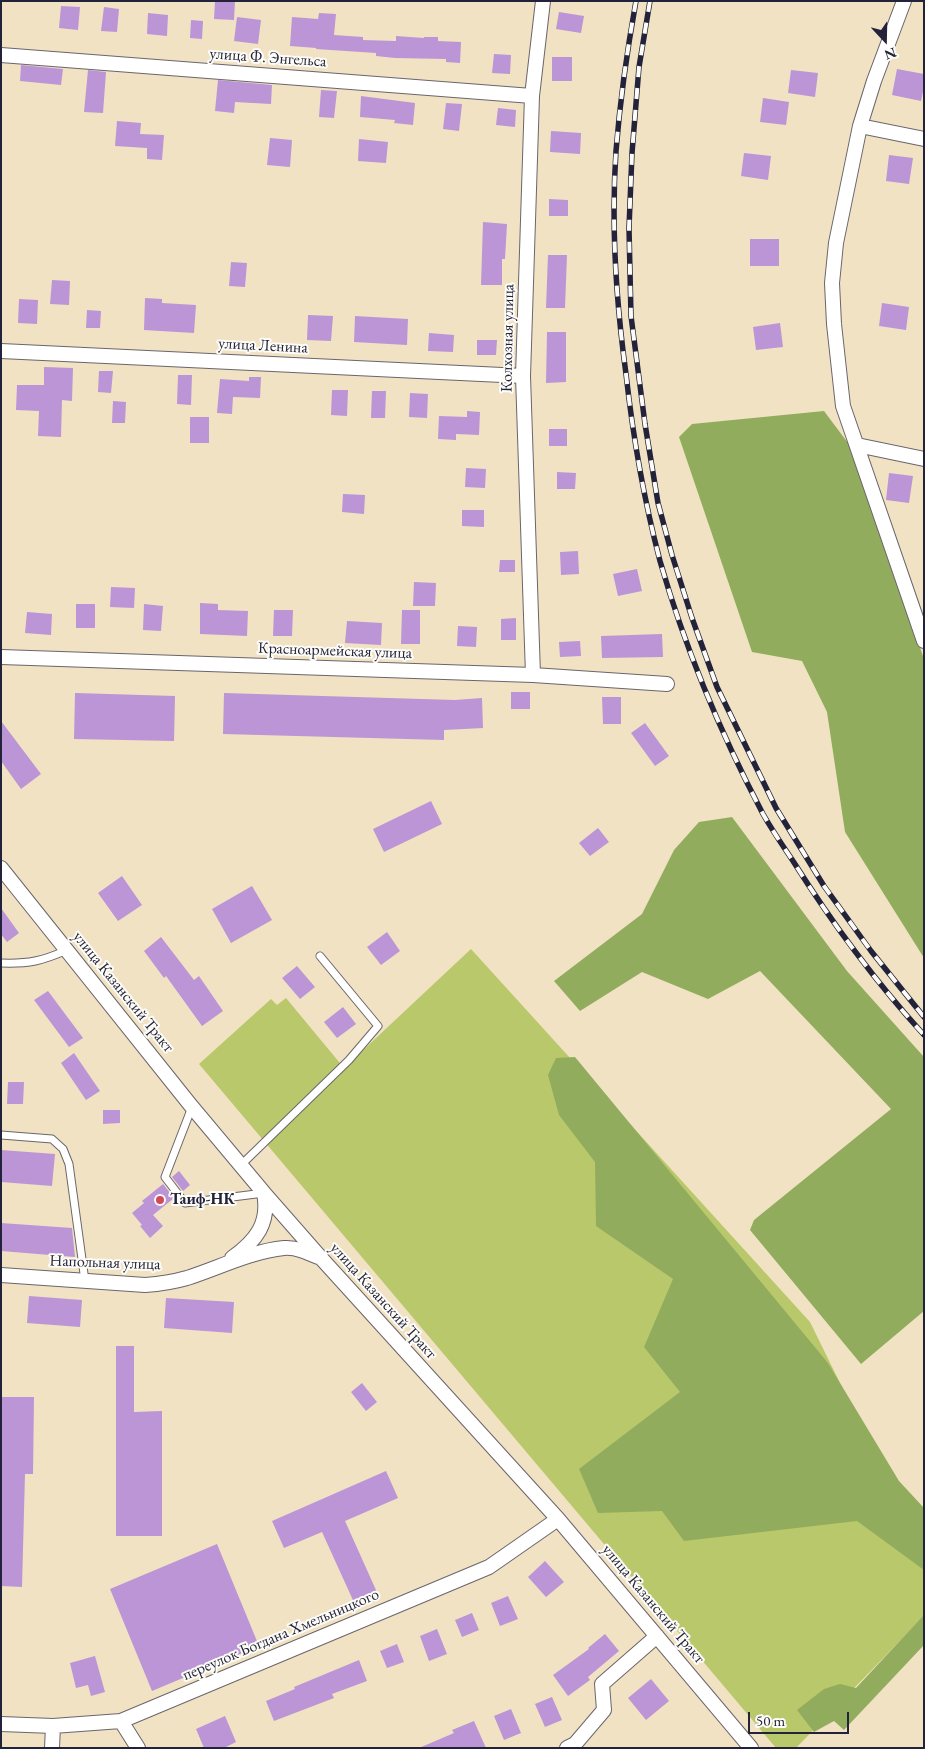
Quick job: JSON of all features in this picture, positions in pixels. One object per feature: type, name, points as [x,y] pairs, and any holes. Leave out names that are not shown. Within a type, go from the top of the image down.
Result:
[{"type":"street","name":"Колхозная улица","points":[[533,675],[523,376],[532,96],[543,1]]},
{"type":"street","points":[[904,1],[874,81],[860,126],[836,243],[832,283],[834,324],[843,406],[924,641]]},
{"type":"street","name":"улица Ф. Энгельса","points":[[1,55],[532,96]]},
{"type":"street","points":[[860,126],[924,139]]},
{"type":"street","name":"улица Ленина","points":[[1,351],[523,376]]},
{"type":"street","points":[[857,445],[924,459]]},
{"type":"street","name":"Красноармейская улица","points":[[1,657],[533,675],[668,684]]},
{"type":"street","name":"улица Казанский Тракт","points":[[1,868],[192,1107],[264,1193],[320,1258],[558,1519],[751,1748]]},
{"type":"street","points":[[222,1265],[246,1248],[258,1233],[265,1216],[266,1204],[264,1193]]},
{"type":"street","name":"Напольная улица","points":[[1,1275],[145,1285],[167,1283],[267,1251],[286,1248],[302,1250],[320,1258]]},
{"type":"street","name":"переулок Богдана Хмельницкого","points":[[1,1724],[53,1726],[121,1722],[489,1567],[558,1519]]},
{"type":"street","points":[[567,1748],[575,1744],[604,1710],[602,1684],[657,1636]]},
{"type":"street","points":[[121,1722],[138,1748]]},
{"type":"street","points":[[52,1748],[53,1726]]},
{"type":"lane","points":[[1,963],[22,964],[44,960],[66,950]]},
{"type":"lane","points":[[241,1166],[349,1060],[378,1026],[320,956]]},
{"type":"lane","points":[[192,1107],[165,1178],[185,1203],[264,1193]]},
{"type":"lane","points":[[1,1134],[52,1139],[63,1149],[69,1164],[85,1281]]},
{"type":"green space","points":[[824,411],[851,447],[924,659],[924,958],[845,832],[827,712],[802,661],[752,652],[679,437],[692,424]]},
{"type":"green space","points":[[732,817],[847,971],[924,1057],[924,1311],[861,1364],[750,1230],[754,1220],[891,1109],[760,971],[708,999],[642,972],[580,1011],[554,981],[642,914],[674,850],[699,822]]},
{"type":"green space","points":[[471,949],[810,1322],[924,1554],[924,1616],[796,1748],[776,1748],[199,1064],[271,999],[277,1005],[286,998],[344,1068]]},
{"type":"green space","points":[[575,1057],[828,1363],[899,1481],[924,1508],[924,1570],[857,1521],[684,1541],[662,1511],[598,1513],[579,1469],[680,1392],[644,1347],[673,1279],[596,1226],[595,1162],[559,1115],[548,1075],[556,1058]]},
{"type":"green space","points":[[924,1615],[924,1645],[844,1730],[834,1721],[814,1732],[797,1710],[824,1689],[840,1684],[856,1688]]},
{"type":"building","points":[[215,1],[235,1],[234,20],[214,19]]},
{"type":"building","points":[[61,6],[80,7],[78,30],[59,28]]},
{"type":"building","points":[[104,7],[119,9],[117,32],[101,31]]},
{"type":"building","points":[[559,12],[584,16],[581,33],[556,29]]},
{"type":"building","points":[[148,13],[168,15],[167,36],[147,34]]},
{"type":"building","points":[[319,13],[336,14],[334,35],[363,37],[363,40],[396,41],[396,36],[438,37],[438,41],[461,42],[460,63],[446,62],[446,59],[395,58],[376,56],[376,53],[290,46],[292,17],[318,19]]},
{"type":"building","points":[[237,17],[261,20],[258,44],[234,41]]},
{"type":"building","points":[[191,20],[203,21],[202,39],[190,38]]},
{"type":"building","points":[[494,54],[511,55],[510,74],[492,73]]},
{"type":"building","points":[[552,57],[572,57],[572,81],[552,81]]},
{"type":"building","points":[[21,65],[63,69],[61,85],[20,81]]},
{"type":"building","points":[[897,69],[924,74],[921,101],[892,95]]},
{"type":"building","points":[[88,70],[106,72],[103,113],[84,112]]},
{"type":"building","points":[[791,70],[818,73],[815,97],[788,93]]},
{"type":"building","points":[[218,80],[272,85],[271,104],[235,102],[234,113],[215,111]]},
{"type":"building","points":[[321,90],[337,91],[334,118],[319,117]]},
{"type":"building","points":[[361,96],[415,103],[413,125],[394,123],[395,120],[360,117]]},
{"type":"building","points":[[763,98],[789,102],[786,125],[760,122]]},
{"type":"building","points":[[446,103],[462,104],[459,131],[443,129]]},
{"type":"building","points":[[498,108],[516,110],[515,127],[496,125]]},
{"type":"building","points":[[117,121],[141,123],[140,134],[164,135],[162,160],[147,159],[147,148],[115,146]]},
{"type":"building","points":[[551,131],[581,133],[580,154],[550,152]]},
{"type":"building","points":[[270,138],[292,140],[290,167],[267,165]]},
{"type":"building","points":[[359,139],[388,142],[386,163],[358,161]]},
{"type":"building","points":[[744,153],[771,156],[768,180],[741,176]]},
{"type":"building","points":[[889,155],[913,158],[909,184],[886,181]]},
{"type":"building","points":[[549,199],[568,200],[568,216],[549,216]]},
{"type":"building","points":[[483,222],[507,224],[505,259],[502,259],[502,285],[481,285]]},
{"type":"building","points":[[750,239],[779,239],[779,266],[750,266]]},
{"type":"building","points":[[548,255],[567,255],[565,308],[546,308]]},
{"type":"building","points":[[231,262],[247,263],[245,287],[229,286]]},
{"type":"building","points":[[52,280],[70,281],[69,305],[50,304]]},
{"type":"building","points":[[145,298],[162,299],[162,303],[196,305],[194,333],[144,330]]},
{"type":"building","points":[[19,299],[38,300],[37,324],[18,323]]},
{"type":"building","points":[[882,303],[909,307],[906,330],[879,326]]},
{"type":"building","points":[[87,310],[101,311],[100,328],[86,328]]},
{"type":"building","points":[[308,315],[333,316],[331,341],[307,340]]},
{"type":"building","points":[[355,316],[408,319],[407,345],[354,342]]},
{"type":"building","points":[[780,323],[783,347],[756,350],[753,327]]},
{"type":"building","points":[[547,332],[566,332],[566,382],[546,383]]},
{"type":"building","points":[[429,333],[454,335],[453,352],[428,351]]},
{"type":"building","points":[[477,340],[497,340],[496,355],[477,355]]},
{"type":"building","points":[[44,367],[73,368],[72,401],[62,400],[61,437],[38,436],[39,411],[16,410],[17,385],[44,385]]},
{"type":"building","points":[[99,371],[113,371],[111,393],[98,392]]},
{"type":"building","points":[[178,375],[192,375],[191,405],[177,404]]},
{"type":"building","points":[[249,377],[261,377],[260,398],[233,397],[232,414],[217,413],[220,379],[249,381]]},
{"type":"building","points":[[332,390],[348,390],[347,416],[331,415]]},
{"type":"building","points":[[372,391],[386,391],[385,418],[371,418]]},
{"type":"building","points":[[410,393],[428,394],[427,418],[409,417]]},
{"type":"building","points":[[113,401],[126,402],[125,423],[112,423]]},
{"type":"building","points":[[467,411],[480,412],[479,435],[456,434],[456,440],[438,439],[439,416],[467,417]]},
{"type":"building","points":[[190,417],[209,417],[209,443],[190,443]]},
{"type":"building","points":[[549,429],[567,429],[567,446],[549,446]]},
{"type":"building","points":[[466,468],[486,469],[485,488],[465,487]]},
{"type":"building","points":[[557,472],[576,473],[575,489],[557,489]]},
{"type":"building","points":[[889,473],[913,476],[909,503],[886,500]]},
{"type":"building","points":[[343,494],[365,495],[364,514],[342,512]]},
{"type":"building","points":[[462,510],[484,510],[484,527],[462,526]]},
{"type":"building","points":[[578,551],[579,574],[561,575],[560,552]]},
{"type":"building","points":[[500,560],[515,560],[515,572],[499,572]]},
{"type":"building","points":[[637,569],[642,591],[618,596],[613,574]]},
{"type":"building","points":[[414,582],[436,583],[435,606],[413,606]]},
{"type":"building","points":[[111,587],[135,588],[134,608],[110,607]]},
{"type":"building","points":[[200,603],[218,604],[218,610],[248,611],[247,636],[200,634]]},
{"type":"building","points":[[76,604],[95,604],[95,628],[76,628]]},
{"type":"building","points":[[144,604],[163,606],[161,631],[143,630]]},
{"type":"building","points":[[274,610],[293,610],[292,636],[273,636]]},
{"type":"building","points":[[402,610],[420,610],[420,644],[401,644]]},
{"type":"building","points":[[27,612],[52,614],[51,635],[25,633]]},
{"type":"building","points":[[516,618],[516,640],[501,640],[501,619]]},
{"type":"building","points":[[347,621],[382,623],[381,645],[345,643]]},
{"type":"building","points":[[458,626],[477,627],[476,647],[457,646]]},
{"type":"building","points":[[662,634],[663,657],[602,658],[601,636]]},
{"type":"building","points":[[580,641],[581,656],[560,657],[559,642]]},
{"type":"building","points":[[511,692],[530,692],[530,709],[511,709]]},
{"type":"building","points":[[75,693],[175,696],[174,741],[74,739]]},
{"type":"building","points":[[224,693],[455,700],[482,698],[483,728],[444,730],[444,740],[223,734]]},
{"type":"building","points":[[602,697],[621,697],[621,724],[603,724]]},
{"type":"building","points":[[1,721],[41,774],[21,789],[1,761]]},
{"type":"building","points":[[645,723],[669,756],[655,766],[631,733]]},
{"type":"building","points":[[431,801],[442,824],[384,852],[373,829]]},
{"type":"building","points":[[598,828],[609,842],[590,856],[579,843]]},
{"type":"building","points":[[122,876],[142,905],[118,921],[98,893]]},
{"type":"building","points":[[252,886],[272,920],[231,943],[212,909]]},
{"type":"building","points":[[1,908],[19,933],[7,942],[1,934]]},
{"type":"building","points":[[387,932],[400,951],[381,965],[367,947]]},
{"type":"building","points":[[161,937],[194,980],[199,976],[223,1011],[202,1026],[166,976],[164,978],[144,951]]},
{"type":"building","points":[[297,966],[315,987],[300,999],[282,978]]},
{"type":"building","points":[[48,991],[83,1038],[69,1047],[34,1000]]},
{"type":"building","points":[[343,1007],[356,1024],[337,1038],[324,1022]]},
{"type":"building","points":[[74,1053],[100,1091],[86,1100],[61,1063]]},
{"type":"building","points":[[8,1082],[24,1082],[23,1104],[7,1104]]},
{"type":"building","points":[[103,1110],[120,1110],[120,1123],[103,1124]]},
{"type":"building","points":[[1,1150],[55,1154],[52,1186],[1,1182]]},
{"type":"building","points":[[179,1171],[190,1185],[183,1191],[172,1177]]},
{"type":"building","points":[[163,1184],[174,1198],[153,1215],[163,1226],[150,1238],[132,1213],[144,1203],[142,1201]]},
{"type":"building","points":[[1,1223],[72,1228],[75,1257],[1,1251]]},
{"type":"building","points":[[29,1296],[82,1300],[80,1327],[27,1323]]},
{"type":"building","points":[[166,1298],[234,1302],[232,1333],[164,1328]]},
{"type":"building","points":[[116,1346],[134,1346],[134,1412],[162,1411],[162,1536],[116,1536]]},
{"type":"building","points":[[362,1383],[377,1402],[366,1411],[351,1392]]},
{"type":"building","points":[[1,1397],[34,1397],[33,1474],[25,1474],[22,1587],[1,1586]]},
{"type":"building","points":[[386,1471],[398,1498],[345,1521],[380,1599],[357,1609],[322,1532],[284,1548],[272,1521]]},
{"type":"building","points":[[217,1544],[259,1646],[152,1691],[110,1589]]},
{"type":"building","points":[[545,1561],[564,1582],[546,1597],[528,1577]]},
{"type":"building","points":[[508,1596],[518,1619],[500,1626],[491,1603]]},
{"type":"building","points":[[472,1613],[479,1630],[462,1637],[455,1620]]},
{"type":"building","points":[[437,1629],[447,1654],[429,1661],[420,1636]]},
{"type":"building","points":[[605,1634],[619,1651],[588,1677],[590,1680],[568,1696],[553,1675],[589,1649]]},
{"type":"building","points":[[397,1644],[404,1662],[387,1668],[380,1651]]},
{"type":"building","points":[[95,1656],[105,1692],[91,1696],[88,1685],[76,1688],[70,1663]]},
{"type":"building","points":[[359,1660],[367,1681],[332,1694],[334,1698],[274,1721],[266,1701],[295,1689],[294,1687]]},
{"type":"building","points":[[651,1679],[669,1701],[646,1720],[628,1698]]},
{"type":"building","points":[[552,1697],[562,1720],[545,1727],[535,1704]]},
{"type":"building","points":[[511,1709],[521,1733],[504,1740],[494,1716]]},
{"type":"building","points":[[225,1716],[236,1742],[224,1748],[204,1748],[196,1729]]},
{"type":"building","points":[[474,1721],[486,1748],[419,1748],[454,1733],[452,1730]]},
{"type":"railway","points":[[636,1],[624,76],[616,151],[615,263],[622,346],[632,421],[644,492],[660,561],[681,626],[705,690],[763,814],[808,884],[871,973],[924,1035]]},
{"type":"railway","points":[[650,1],[639,67],[632,153],[629,228],[631,316],[645,424],[658,503],[672,555],[717,687],[776,808],[824,886],[871,951],[924,1017]]},
{"type":"place","name":"Таиф-НК","points":[[160,1200]]}]
